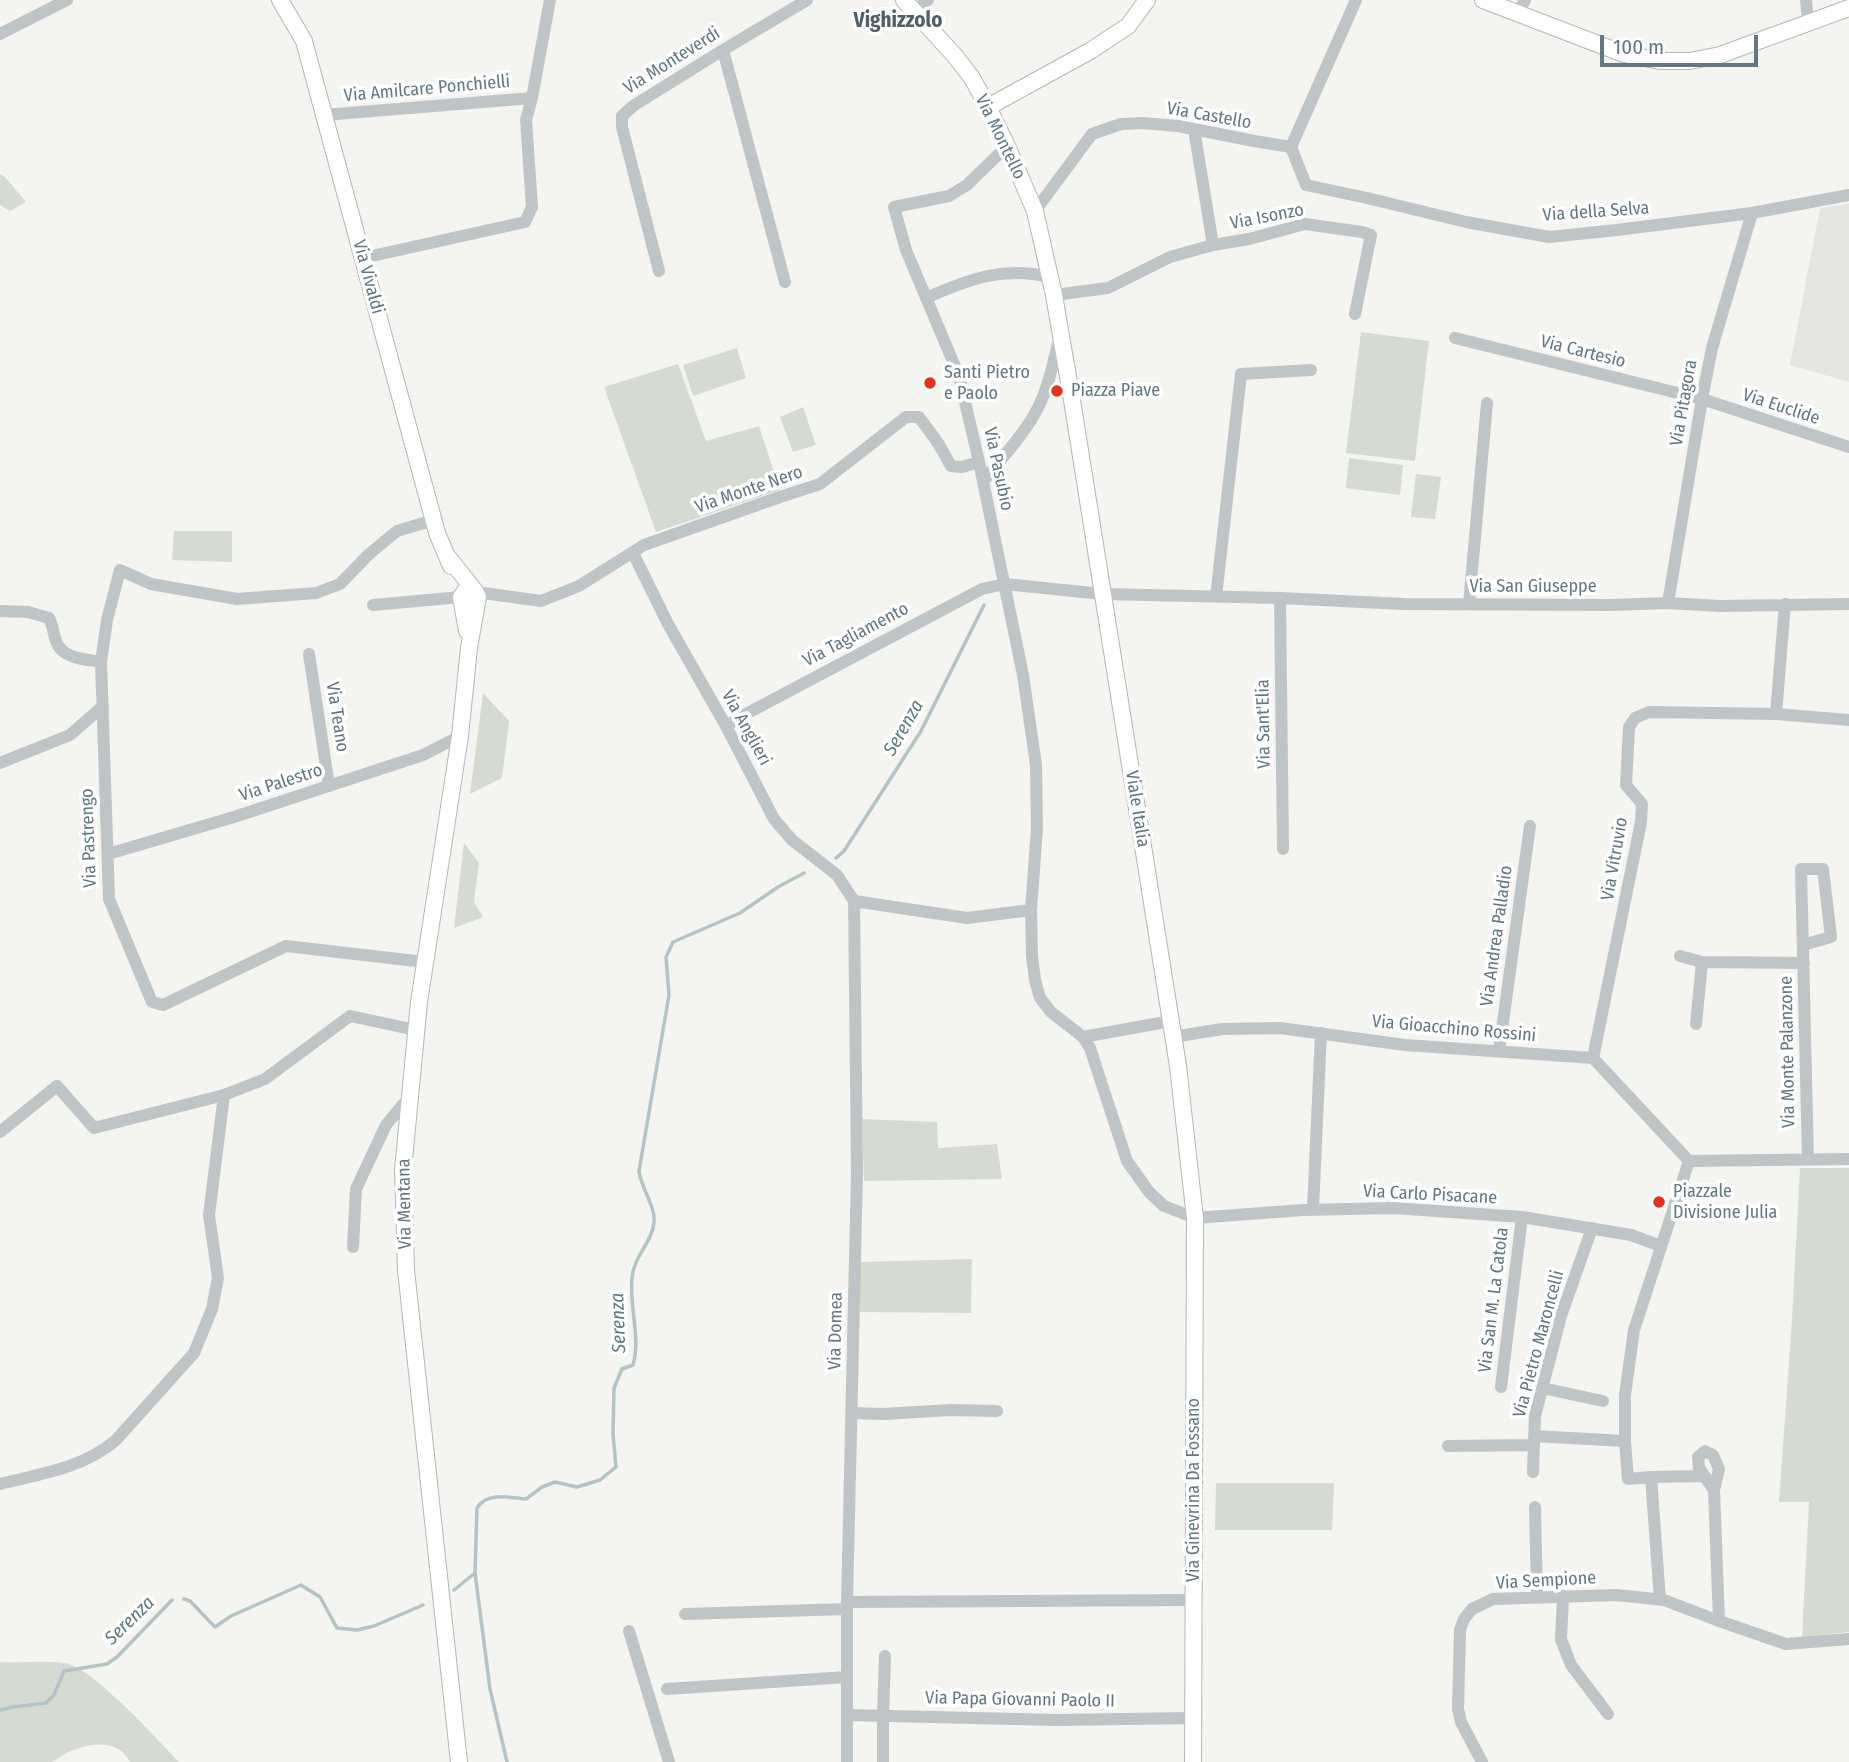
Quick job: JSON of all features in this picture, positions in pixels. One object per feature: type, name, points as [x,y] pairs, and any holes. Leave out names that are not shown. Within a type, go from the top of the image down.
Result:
[{"type":"street","points":[[0,34],[66,0]]},
{"type":"street","name":"Via Vivaldi","points":[[280,0],[304,41],[437,533],[470,596]]},
{"type":"street","points":[[363,258],[525,222],[532,207],[526,120],[533,98],[550,0]]},
{"type":"street","name":"Via Monteverdi","points":[[659,271],[622,127],[622,116],[788,5],[807,0]]},
{"type":"street","points":[[910,6],[928,0]]},
{"type":"street","points":[[988,107],[1090,51],[1128,26],[1147,0]]},
{"type":"street","points":[[1291,147],[1356,0]]},
{"type":"street","points":[[1483,0],[1521,7],[1624,54],[1660,61],[1690,61],[1720,55],[1849,8]]},
{"type":"street","points":[[1806,0],[1808,23]]},
{"type":"street","name":"Via Montello","points":[[910,6],[972,78],[988,107],[1035,211],[1054,295]]},
{"type":"street","points":[[723,50],[785,282]]},
{"type":"street","name":"Via Amilcare Ponchielli","points":[[324,115],[533,98]]},
{"type":"street","name":"Via Castello","points":[[1035,211],[1092,134],[1121,124],[1178,126],[1291,147]]},
{"type":"street","name":"Via Isonzo","points":[[1194,130],[1213,245]]},
{"type":"street","name":"Via Pasubio","points":[[1007,146],[967,185],[949,196],[894,207],[906,250],[959,376],[1023,675],[1037,765],[1037,828],[1031,910],[1032,956],[1040,998],[1051,1012],[1083,1037]]},
{"type":"street","name":"Via della Selva","points":[[1291,147],[1306,185],[1466,222],[1549,237],[1752,212],[1849,195]]},
{"type":"street","name":"Via Pitagora","points":[[1668,603],[1702,399],[1719,321],[1752,212]]},
{"type":"street","name":"Via Isonzo","points":[[1054,295],[1108,288],[1170,257],[1305,225],[1371,235],[1355,314]]},
{"type":"street","points":[[926,298],[960,283],[988,275],[1033,273],[1050,277]]},
{"type":"street","points":[[983,482],[1017,441],[1035,414],[1051,370],[1060,334],[1054,295]]},
{"type":"street","name":"Viale Italia","points":[[1060,334],[1172,1029],[1195,1218]]},
{"type":"street","name":"Via Cartesio","points":[[1455,338],[1702,399]]},
{"type":"street","points":[[1216,597],[1241,374],[1311,370]]},
{"type":"street","name":"Via Euclide","points":[[1702,399],[1849,447]]},
{"type":"street","points":[[1469,604],[1487,403]]},
{"type":"street","name":"Via Monte Nero","points":[[373,605],[497,594],[541,601],[579,586],[644,545],[820,484],[906,416],[919,417],[951,466],[962,467],[979,462]]},
{"type":"street","name":"Via Pastrengo","points":[[425,962],[286,946],[163,1005],[152,1002],[109,899],[101,662],[107,620],[120,570],[151,584],[237,599],[316,593],[340,584],[368,555],[397,531],[434,520]]},
{"type":"street","name":"Via Anglieri","points":[[633,553],[668,624],[775,819],[792,840],[837,875],[854,901]]},
{"type":"street","name":"Via San Giuseppe","points":[[1005,584],[1102,594],[1403,604],[1849,604]]},
{"type":"street","name":"Via Tagliamento","points":[[726,726],[982,589],[1005,584]]},
{"type":"street","name":"Via Mentana","points":[[460,1762],[406,1270],[403,1170],[416,1030],[460,736],[470,648],[470,596]]},
{"type":"street","name":"Via Sant'Elia","points":[[1280,598],[1283,849]]},
{"type":"street","points":[[1776,714],[1785,604]]},
{"type":"street","points":[[0,611],[28,612],[49,618],[55,640],[61,650],[71,656],[101,662]]},
{"type":"street","name":"Via Teano","points":[[309,654],[329,786]]},
{"type":"street","points":[[0,763],[70,735],[103,706]]},
{"type":"street","name":"Via Vitruvio","points":[[1593,1058],[1641,822],[1642,804],[1626,785],[1629,727],[1635,718],[1649,712],[1776,714],[1849,720]]},
{"type":"street","name":"Via Palestro","points":[[108,853],[234,817],[423,755],[460,736]]},
{"type":"street","name":"Via Andrea Palladio","points":[[1499,1051],[1530,826]]},
{"type":"street","name":"Via Monte Palanzone","points":[[1803,945],[1831,937],[1823,869],[1801,869],[1808,1159]]},
{"type":"street","points":[[854,901],[967,918],[1031,910]]},
{"type":"street","name":"Via Domea","points":[[847,1762],[847,1605],[857,1172],[854,901]]},
{"type":"street","points":[[1680,956],[1702,962],[1804,963]]},
{"type":"street","points":[[1696,1024],[1702,962]]},
{"type":"street","points":[[0,1132],[57,1086],[94,1128],[224,1095],[265,1079],[350,1016],[416,1030]]},
{"type":"street","name":"Via Gioacchino Rossini","points":[[1083,1037],[1172,1029],[1280,1028],[1405,1045],[1593,1058]]},
{"type":"street","points":[[1313,1209],[1321,1033]]},
{"type":"street","points":[[1083,1037],[1090,1048],[1127,1161],[1149,1192],[1164,1206],[1195,1218]]},
{"type":"street","points":[[1593,1058],[1689,1161],[1849,1159]]},
{"type":"street","points":[[0,1484],[79,1464],[106,1448],[194,1353],[212,1309],[218,1278],[209,1215],[224,1095]]},
{"type":"street","points":[[353,1247],[356,1189],[386,1125],[410,1096]]},
{"type":"street","points":[[1689,1161],[1634,1330],[1625,1395],[1625,1441],[1628,1479],[1651,1476],[1705,1476]]},
{"type":"street","name":"Via Carlo Pisacane","points":[[1195,1218],[1313,1209],[1393,1208],[1522,1217],[1631,1235],[1661,1246]]},
{"type":"street","name":"Via San M. La Catola","points":[[1501,1387],[1522,1217]]},
{"type":"street","name":"Via Ginevrina Da Fossano","points":[[1193,1762],[1195,1218]]},
{"type":"street","name":"Via Pietro Maroncelli","points":[[1532,1472],[1535,1416],[1561,1316],[1592,1228]]},
{"type":"street","points":[[1542,1388],[1603,1401]]},
{"type":"street","points":[[851,1413],[883,1415],[951,1409],[997,1411]]},
{"type":"street","points":[[1448,1446],[1534,1440],[1625,1441]]},
{"type":"street","points":[[1714,1490],[1699,1468],[1698,1457],[1705,1451],[1713,1455],[1719,1469],[1714,1490],[1719,1621]]},
{"type":"street","points":[[1651,1476],[1660,1600]]},
{"type":"street","points":[[1535,1507],[1537,1597]]},
{"type":"street","name":"Via Sempione","points":[[1482,1762],[1461,1722],[1458,1709],[1460,1630],[1472,1609],[1483,1602],[1493,1599],[1616,1595],[1664,1600],[1786,1644],[1849,1639]]},
{"type":"street","points":[[1563,1596],[1561,1639],[1571,1665],[1608,1714]]},
{"type":"street","points":[[685,1614],[847,1605],[1193,1600]]},
{"type":"street","points":[[629,1631],[669,1762]]},
{"type":"street","points":[[883,1762],[885,1656]]},
{"type":"street","points":[[667,1689],[847,1677]]},
{"type":"street","name":"Via Papa Giovanni Paolo II","points":[[847,1715],[1058,1720],[1192,1718]]},
{"type":"shaded area","points":[[0,174],[26,202],[10,211],[0,205]]},
{"type":"shaded area","points":[[1849,204],[1849,382],[1790,365],[1820,208]]},
{"type":"shaded area","points":[[1361,332],[1429,341],[1415,461],[1346,453]]},
{"type":"shaded area","points":[[737,348],[746,378],[693,396],[683,365]]},
{"type":"shaded area","points":[[678,364],[706,441],[759,426],[780,490],[656,532],[604,387]]},
{"type":"shaded area","points":[[803,407],[816,445],[793,452],[780,417]]},
{"type":"shaded area","points":[[1349,458],[1403,465],[1400,495],[1346,488]]},
{"type":"shaded area","points":[[1416,474],[1441,477],[1435,519],[1411,517]]},
{"type":"shaded area","points":[[174,531],[232,531],[232,562],[172,560]]},
{"type":"shaded area","points":[[483,693],[509,721],[502,778],[470,794]]},
{"type":"shaded area","points":[[464,843],[479,863],[474,902],[483,917],[454,928]]},
{"type":"shaded area","points":[[862,1119],[937,1122],[938,1148],[997,1144],[1002,1179],[864,1181]]},
{"type":"shaded area","points":[[1800,1168],[1849,1168],[1849,1632],[1802,1637],[1809,1502],[1779,1502]]},
{"type":"shaded area","points":[[972,1259],[971,1313],[860,1312],[860,1262]]},
{"type":"shaded area","points":[[1216,1483],[1334,1483],[1332,1530],[1215,1530]]},
{"type":"shaded area","points":[[0,1662],[57,1662],[77,1668],[108,1690],[179,1762],[130,1762],[117,1749],[101,1744],[74,1750],[51,1762],[0,1762]]},
{"type":"waterway","name":"Serenza","points":[[836,858],[844,851],[921,731],[984,605]]},
{"type":"waterway","name":"Serenza","points":[[507,1762],[490,1689],[475,1573],[477,1508],[493,1497],[526,1499],[542,1487],[555,1482],[577,1487],[600,1480],[616,1467],[613,1434],[614,1388],[622,1369],[633,1365],[636,1344],[632,1300],[633,1270],[654,1223],[653,1211],[639,1171],[669,995],[666,957],[673,942],[740,913],[804,873]]},
{"type":"waterway","name":"Serenza","points":[[454,1590],[475,1573]]},
{"type":"waterway","name":"Serenza","points":[[184,1599],[190,1601],[215,1627],[231,1616],[301,1585],[320,1597],[337,1628],[357,1630],[374,1626],[423,1605]]},
{"type":"waterway","name":"Serenza","points":[[0,1710],[46,1703],[54,1695],[64,1671],[107,1664],[172,1600]]},
{"type":"place","name":"Santi Pietro e Paolo","points":[[930,383]]},
{"type":"place","name":"Piazza Piave","points":[[1057,391]]},
{"type":"place","name":"Piazzale Divisione Julia","points":[[1659,1202]]},
{"type":"district","name":"Vighizzolo","points":[[898,21]]}]
